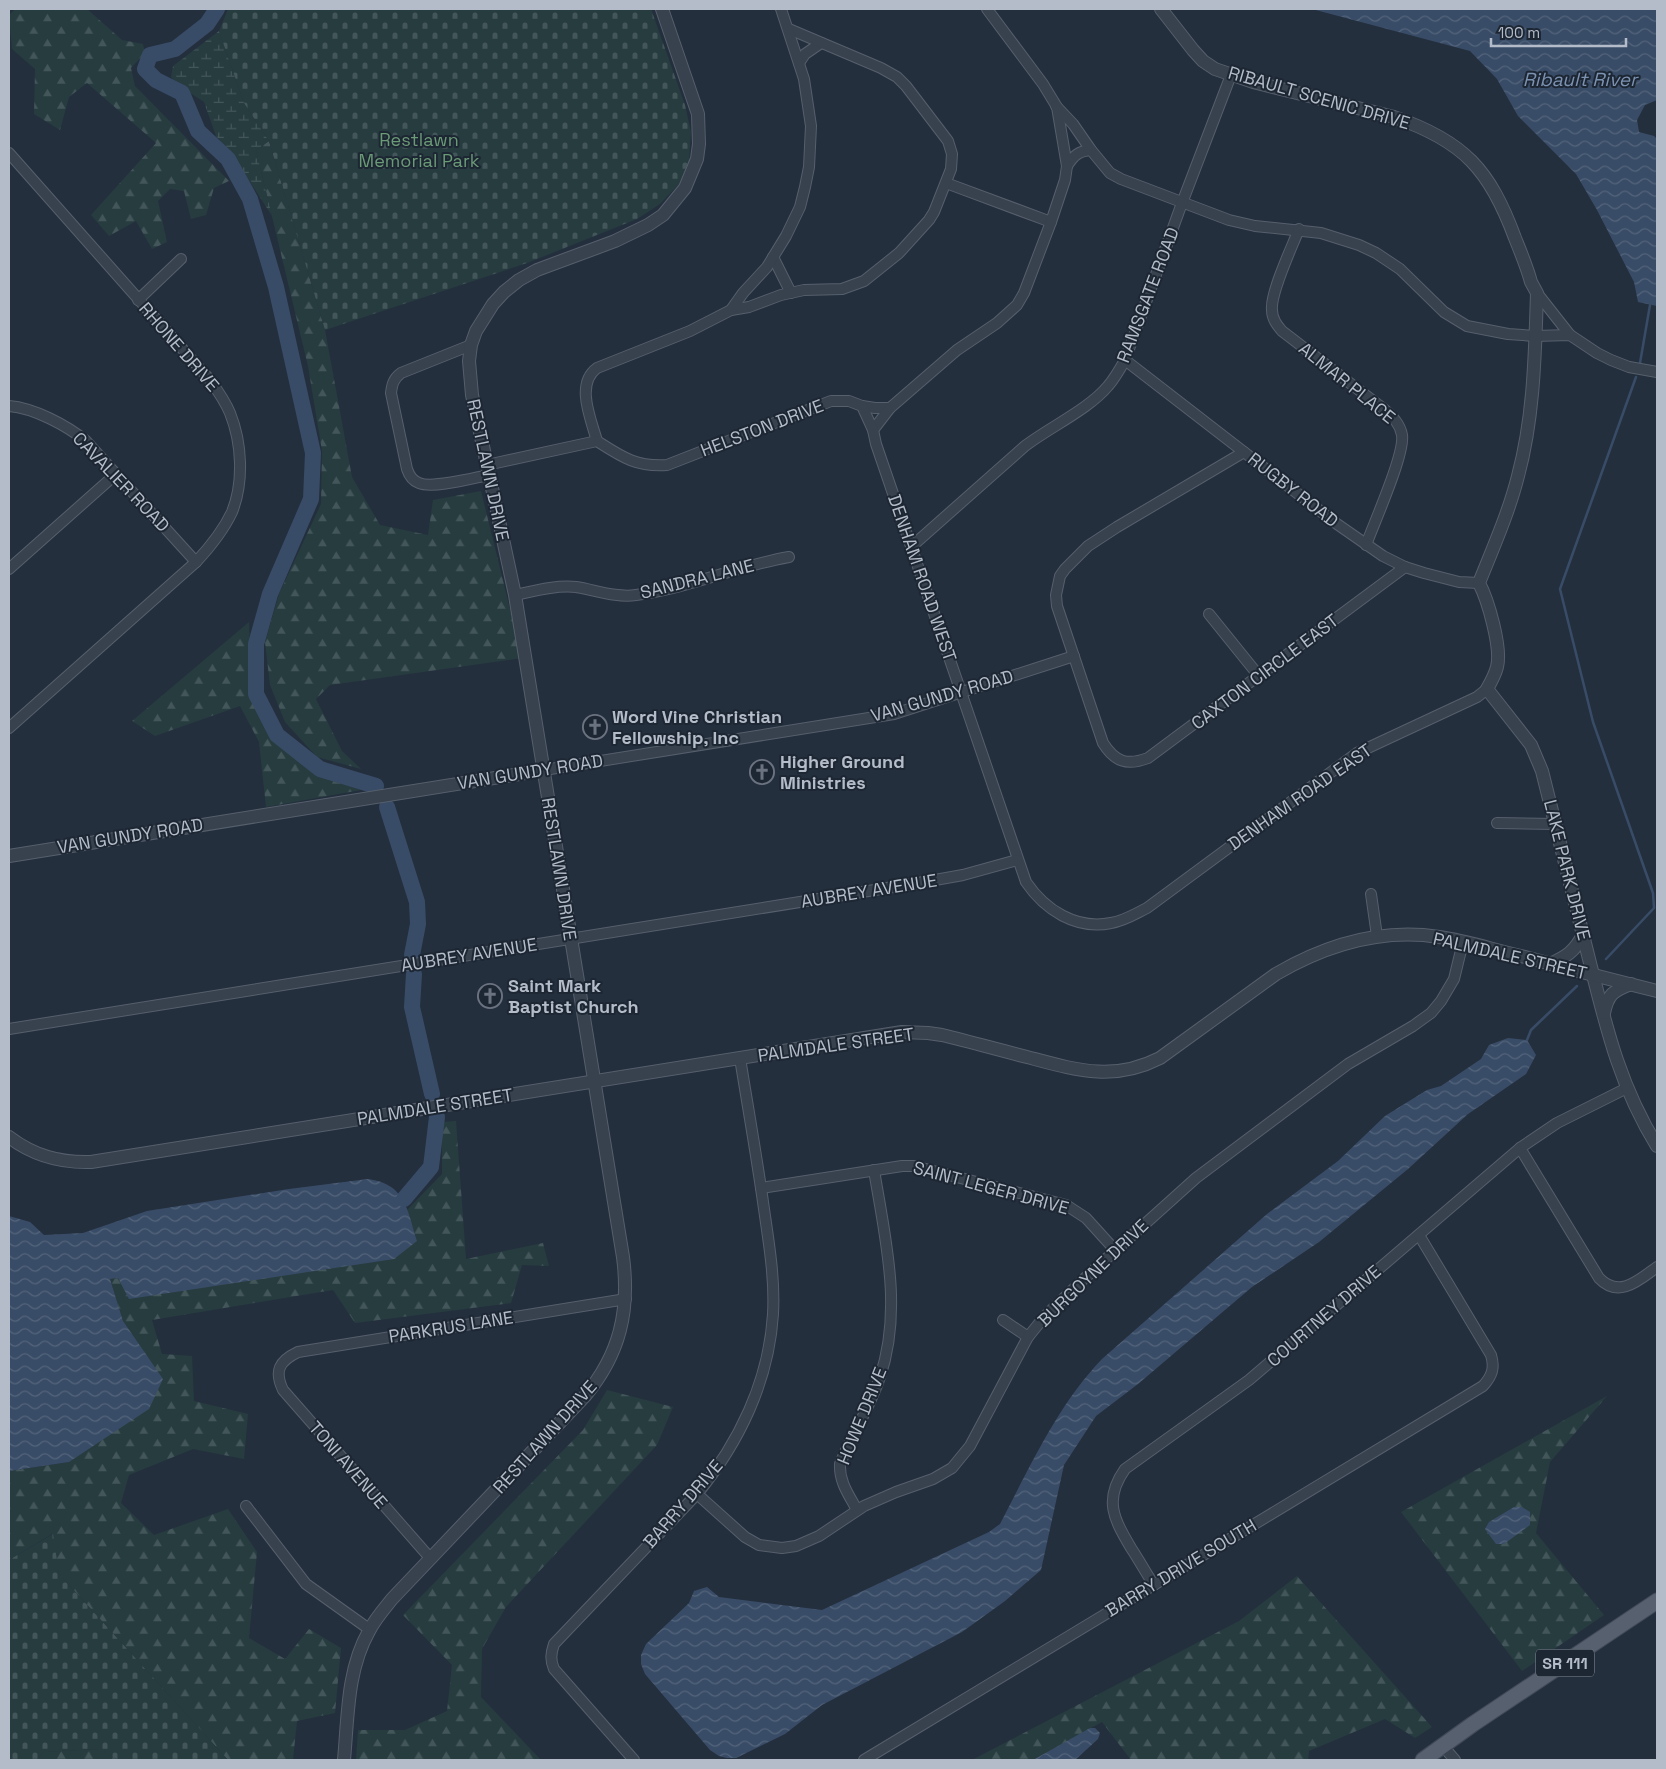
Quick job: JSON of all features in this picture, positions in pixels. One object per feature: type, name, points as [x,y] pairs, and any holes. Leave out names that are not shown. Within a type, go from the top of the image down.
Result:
[{"type":"main road","name":"SR 111","points":[[1423,1760],[1657,1601]]},
{"type":"street","name":"RESTLAWN DRIVE","points":[[344,1760],[350,1685],[357,1657],[369,1629],[392,1600],[596,1383],[619,1336],[626,1299],[623,1257],[515,595],[471,386],[469,362],[471,346],[476,331],[493,304],[504,292],[519,280],[537,270],[634,233],[663,215],[685,188],[697,159],[699,144],[698,114],[662,9]]},
{"type":"street","points":[[731,310],[773,257],[786,236],[800,207],[809,167],[810,118],[804,79],[781,9]]},
{"type":"street","points":[[987,9],[1043,84],[1056,106],[1073,124],[1110,173],[1121,180],[1229,220],[1255,226],[1299,229],[1343,239],[1376,254],[1400,269],[1444,312],[1467,326],[1535,336],[1570,335]]},
{"type":"street","name":"RIBAULT SCENIC DRIVE","points":[[1161,9],[1184,40],[1203,61],[1215,69],[1253,82],[1394,117],[1447,140],[1476,166],[1496,193],[1504,208],[1531,282],[1537,293],[1535,336]]},
{"type":"street","points":[[471,346],[401,373],[396,377],[392,385],[390,393],[407,469],[409,475],[416,482],[432,486],[597,441],[586,393],[586,384],[592,371],[690,331],[731,310],[750,307],[781,295],[842,288],[864,281],[899,253],[934,212],[946,183],[952,161],[951,147],[906,86],[897,77],[881,68],[788,29]]},
{"type":"street","points":[[799,63],[805,54],[821,44]]},
{"type":"street","name":"RAMSGATE ROAD","points":[[911,547],[1025,446],[1095,399],[1108,388],[1117,375],[1125,360],[1182,203],[1232,75]]},
{"type":"street","points":[[1056,106],[1068,166]]},
{"type":"street","points":[[862,406],[873,430],[890,408],[957,350],[1009,314],[1024,293],[1051,222],[1068,166],[1073,157],[1081,151],[1091,150]]},
{"type":"street","name":"RHONE DRIVE","points":[[9,154],[210,380],[226,405],[236,431],[239,446],[240,478],[232,511],[212,545],[196,562],[9,728]]},
{"type":"street","points":[[946,183],[1051,222]]},
{"type":"street","name":"ALMAR PLACE","points":[[1299,229],[1274,295],[1271,309],[1276,323],[1282,331],[1385,410],[1394,418],[1402,433],[1401,450],[1366,545]]},
{"type":"street","points":[[773,257],[791,293]]},
{"type":"street","points":[[138,300],[181,259]]},
{"type":"street","points":[[1537,293],[1570,335],[1597,353],[1629,367],[1657,372]]},
{"type":"street","points":[[1487,689],[1497,667],[1498,656],[1497,643],[1484,593],[1479,583],[1510,503],[1524,453],[1535,336]]},
{"type":"street","name":"RUGBY ROAD","points":[[1125,360],[1336,524],[1366,545],[1406,567],[1460,582],[1479,583]]},
{"type":"street","name":"HELSTON DRIVE","points":[[597,441],[634,463],[655,466],[667,464],[831,401],[849,402],[875,408],[890,408]]},
{"type":"street","name":"CAVALIER ROAD","points":[[9,406],[23,407],[73,431],[86,441],[196,562]]},
{"type":"street","name":"DENHAM ROAD WEST","points":[[873,430],[876,444],[1017,860],[1026,882],[1035,896],[1046,906],[1058,913]]},
{"type":"street","points":[[1074,656],[1057,606],[1056,595],[1060,576],[1065,569],[1088,546],[1116,527],[1244,452]]},
{"type":"street","points":[[9,569],[116,474]]},
{"type":"street","name":"SANDRA LANE","points":[[515,595],[561,587],[573,587],[634,596],[665,590],[763,562],[789,557]]},
{"type":"street","name":"CAXTON CIRCLE EAST","points":[[1074,656],[1103,743],[1109,753],[1119,760],[1139,762],[1148,758],[1406,567]]},
{"type":"street","points":[[1209,614],[1259,676]]},
{"type":"street","name":"VAN GUNDY ROAD","points":[[9,856],[894,714],[961,694],[1074,656]]},
{"type":"street","name":"LAKE PARK DRIVE","points":[[1487,689],[1531,745],[1537,757],[1603,1016],[1617,1063],[1645,1126],[1657,1146]]},
{"type":"street","name":"DENHAM ROAD EAST","points":[[1058,913],[1070,920],[1110,924],[1139,912],[1357,753],[1477,697],[1487,689]]},
{"type":"street","points":[[1497,823],[1555,824]]},
{"type":"street","name":"AUBREY AVENUE","points":[[9,1029],[918,884],[963,875],[1017,860]]},
{"type":"street","points":[[1370,894],[1377,936]]},
{"type":"street","points":[[1550,964],[1562,959],[1577,947],[1583,934]]},
{"type":"street","name":"PALMDALE STREET","points":[[9,1138],[44,1157],[74,1162],[91,1162],[902,1032],[942,1035],[1073,1069],[1090,1072],[1120,1072],[1148,1064],[1173,1050],[1295,962],[1339,945],[1377,936],[1413,935],[1438,937],[1657,991]]},
{"type":"street","name":"BURGOYNE DRIVE","points":[[697,1494],[745,1537],[760,1545],[776,1548],[796,1546],[819,1536],[857,1510],[882,1498],[933,1479],[956,1464],[970,1446],[1028,1337],[1045,1316],[1196,1178],[1348,1064],[1413,1026],[1431,1013],[1454,979],[1463,942]]},
{"type":"street","points":[[1603,1016],[1607,1000],[1611,994],[1631,984]]},
{"type":"street","name":"BARRY DRIVE","points":[[634,1760],[554,1669],[551,1657],[554,1644],[697,1494],[715,1471],[735,1439],[750,1407],[766,1358],[773,1315],[771,1258],[740,1058]]},
{"type":"street","name":"COURTNEY DRIVE","points":[[1154,1585],[1117,1524],[1113,1512],[1115,1489],[1125,1469],[1249,1380],[1520,1148],[1557,1123],[1627,1088]]},
{"type":"street","points":[[1520,1148],[1604,1284],[1622,1288],[1630,1285],[1657,1267]]},
{"type":"street","name":"SAINT LEGER DRIVE","points":[[761,1188],[874,1170],[914,1166],[1066,1205],[1086,1218],[1116,1250]]},
{"type":"street","name":"HOWE DRIVE","points":[[857,1510],[842,1482],[840,1464],[871,1402],[880,1376],[890,1336],[892,1311],[889,1265],[874,1170]]},
{"type":"street","name":"BARRY DRIVE SOUTH","points":[[864,1760],[1483,1386],[1493,1371],[1491,1354],[1420,1235]]},
{"type":"street","name":"PARKRUS LANE","points":[[280,1365],[287,1357],[298,1352],[626,1299]]},
{"type":"street","points":[[1003,1320],[1028,1337]]},
{"type":"street","name":"TONI AVENUE","points":[[280,1365],[279,1381],[283,1390],[431,1559]]},
{"type":"street","points":[[246,1506],[306,1584],[369,1629]]},
{"type":"street","points":[[1442,1746],[1455,1760]]},
{"type":"green space","points":[[15,9],[87,9],[122,40],[143,44],[145,53],[131,68],[135,86],[229,181],[214,188],[206,215],[191,219],[184,191],[170,189],[158,201],[167,242],[152,249],[136,221],[109,236],[91,215],[156,143],[87,83],[69,97],[60,130],[34,114],[35,69],[12,49],[9,15]]},
{"type":"green space","name":"Restlawn Memorial Park","points":[[228,9],[651,9],[685,105],[691,132],[689,161],[679,184],[660,204],[637,219],[527,263],[325,330],[269,141],[244,103],[219,31]]},
{"type":"green space","points":[[219,31],[244,103],[269,141],[256,150],[272,216],[234,157],[216,136],[204,102],[178,85],[171,77],[173,66]]},
{"type":"green space","points":[[269,141],[325,330],[352,477],[380,525],[428,535],[433,500],[481,491],[522,658],[330,685],[316,699],[342,751],[361,769],[317,757],[285,722],[270,685],[265,642],[279,594],[321,504],[322,451],[308,366],[256,150]]},
{"type":"green space","points":[[249,622],[251,695],[272,739],[318,776],[361,790],[266,807],[259,742],[240,706],[155,736],[132,721]]},
{"type":"green space","points":[[456,1121],[466,1259],[543,1243],[549,1266],[522,1265],[511,1303],[355,1323],[333,1290],[152,1320],[162,1354],[192,1356],[194,1401],[248,1414],[244,1459],[193,1449],[129,1475],[121,1503],[154,1535],[228,1509],[257,1552],[249,1638],[285,1659],[309,1629],[341,1648],[335,1713],[297,1721],[293,1760],[228,1760],[59,1574],[52,1534],[9,1560],[9,1471],[69,1462],[163,1380],[123,1321],[110,1279],[417,1241],[407,1210],[442,1174],[442,1122]]},
{"type":"green space","points":[[607,1390],[673,1407],[657,1445],[506,1607],[482,1649],[481,1697],[541,1760],[356,1760],[358,1730],[405,1730],[447,1711],[452,1665],[403,1615],[583,1430]]},
{"type":"green space","points":[[1607,1396],[1550,1462],[1536,1533],[1604,1615],[1522,1671],[1401,1512]]},
{"type":"green space","points":[[53,1534],[59,1574],[228,1760],[118,1760],[100,1749],[43,1752],[37,1760],[9,1760],[9,1560]]},
{"type":"green space","points":[[1297,1576],[1432,1727],[1415,1738],[1385,1719],[1309,1751],[1308,1760],[1131,1760],[1102,1722],[1033,1760],[972,1760],[1239,1621]]},
{"type":"green space","points":[[101,1749],[118,1760],[37,1760],[43,1752]]},
{"type":"water","name":"Ribault River","points":[[1312,9],[1657,9],[1657,100],[1645,105],[1637,120],[1639,132],[1654,136],[1657,139],[1657,306],[1638,302],[1634,282],[1576,174],[1518,116],[1497,79],[1470,51]]},
{"type":"water","points":[[1508,1038],[1527,1040],[1536,1055],[1526,1074],[1468,1114],[1408,1169],[1319,1242],[1252,1287],[1138,1384],[1096,1416],[1064,1465],[1041,1570],[1005,1601],[962,1632],[822,1705],[785,1734],[736,1758],[719,1756],[710,1750],[645,1674],[641,1664],[641,1655],[646,1644],[689,1603],[694,1591],[707,1587],[719,1597],[822,1610],[989,1532],[1000,1524],[1045,1438],[1071,1397],[1102,1359],[1267,1214],[1338,1161],[1385,1116],[1427,1090],[1441,1086],[1481,1059],[1489,1045]]},
{"type":"water","points":[[368,1179],[390,1186],[398,1193],[407,1209],[417,1241],[394,1259],[129,1299],[118,1278],[110,1279],[123,1321],[163,1379],[149,1409],[69,1462],[9,1471],[9,1216],[30,1222],[44,1235],[83,1233],[147,1211]]},
{"type":"water","points":[[1514,1507],[1522,1507],[1530,1512],[1530,1525],[1504,1544],[1496,1544],[1485,1529],[1489,1522]]},
{"type":"water","points":[[1090,1728],[1095,1728],[1100,1733],[1098,1739],[1075,1760],[1033,1760]]},
{"type":"waterway","points":[[217,9],[207,24],[175,49],[150,55],[145,69],[156,80],[182,93],[198,131],[228,159],[250,199],[276,287],[313,453],[311,499],[270,594],[256,644],[256,694],[277,735],[320,769],[376,786]]},
{"type":"waterway","points":[[1640,363],[1650,305]]},
{"type":"waterway","points":[[1606,959],[1654,908],[1653,893],[1593,722],[1560,589],[1636,377]]},
{"type":"waterway","points":[[387,807],[417,902],[418,924],[412,955]]},
{"type":"waterway","points":[[414,974],[412,1007],[432,1094]]},
{"type":"waterway","points":[[1527,1040],[1531,1030],[1577,986]]},
{"type":"waterway","points":[[404,1199],[431,1167],[437,1117]]},
{"type":"place","name":"Word Vine Christian Fellowship, Inc","points":[[595,727]]},
{"type":"place","name":"Higher Ground Ministries","points":[[762,772]]},
{"type":"place","name":"Saint Mark Baptist Church","points":[[490,996]]}]
